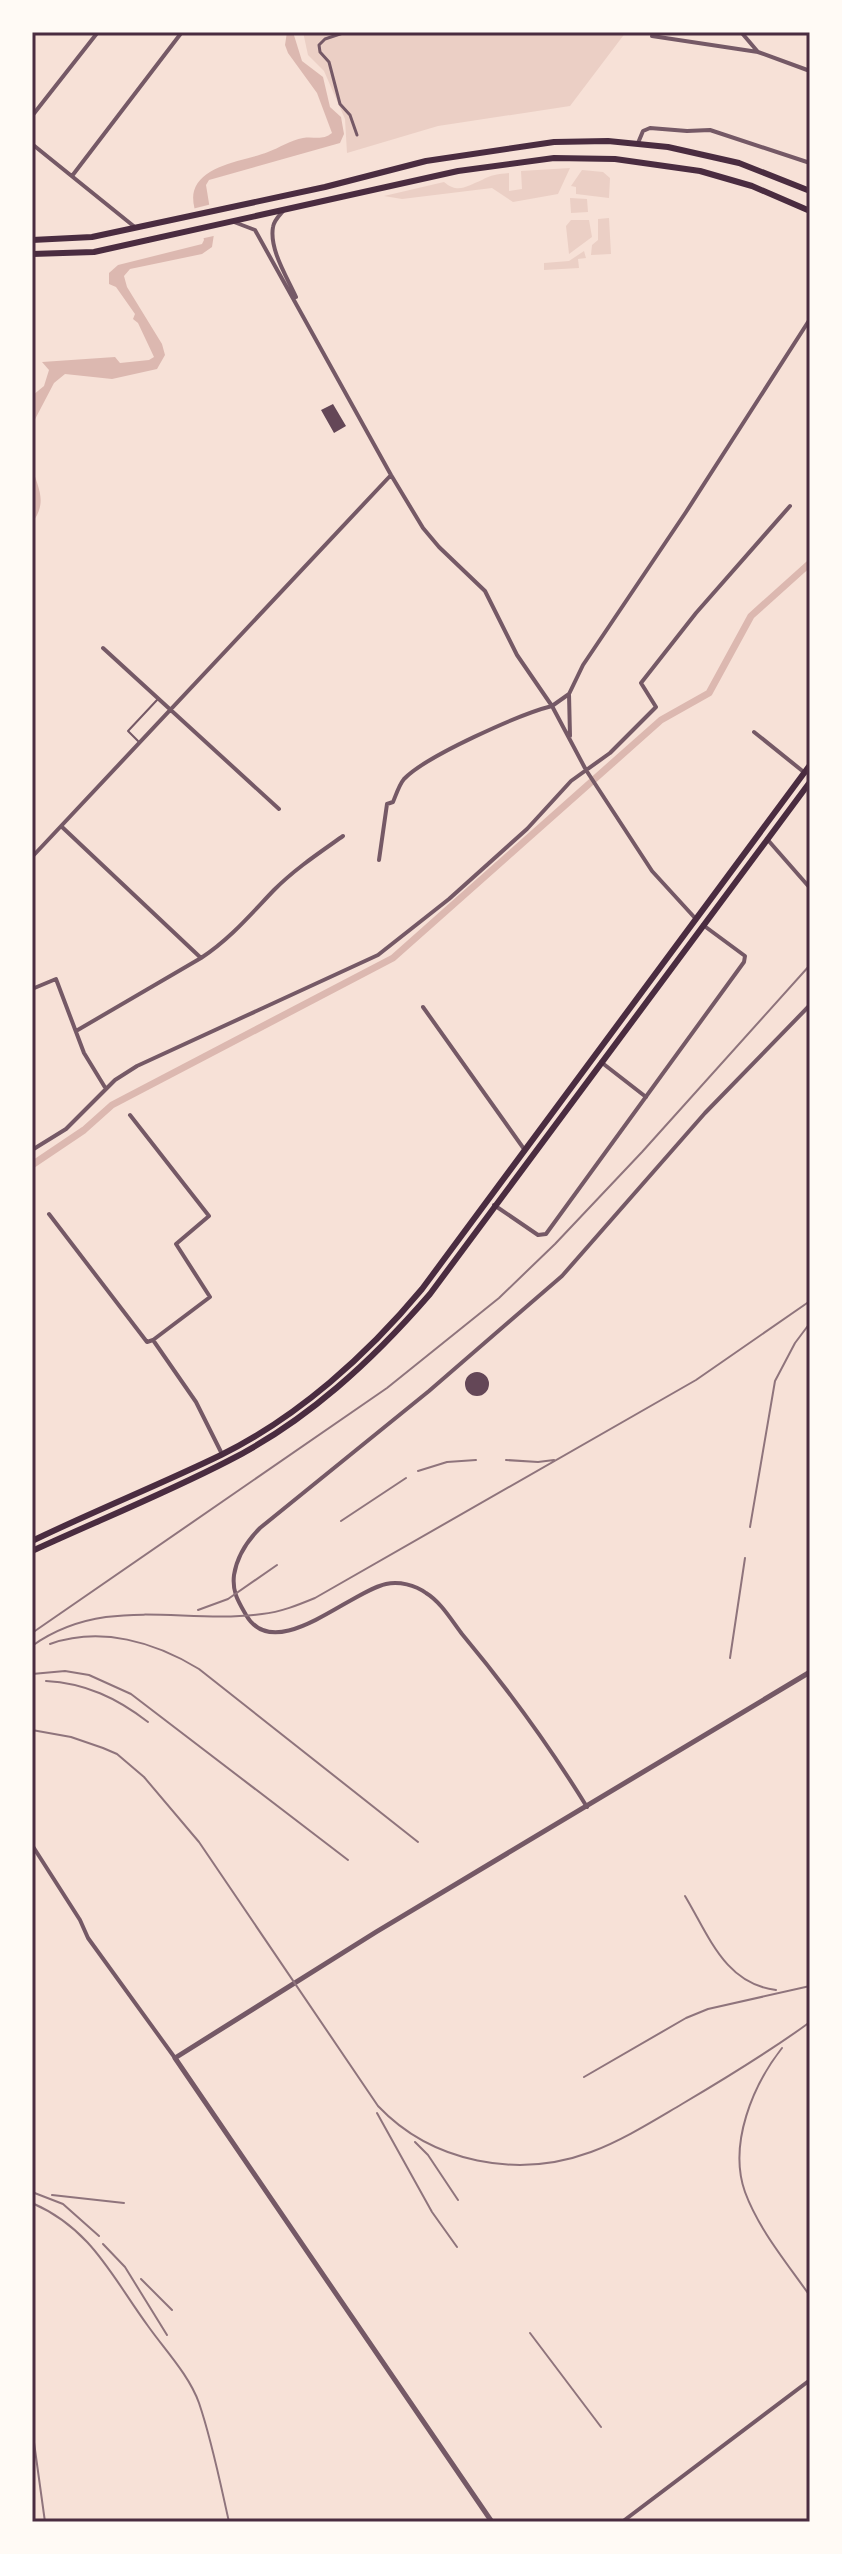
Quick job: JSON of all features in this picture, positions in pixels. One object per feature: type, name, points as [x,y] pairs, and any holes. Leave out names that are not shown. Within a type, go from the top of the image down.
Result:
[{"type":"main road","points":[[32,240],[92,237],[455,156],[554,142],[638,143],[717,157],[760,170],[810,191]]},
{"type":"main road","points":[[455,156],[458,171]]},
{"type":"main road","points":[[32,254],[94,252],[458,171],[554,158],[640,161],[700,171],[810,211]]},
{"type":"main road","points":[[92,237],[94,252]]},
{"type":"main road","points":[[32,1541],[222,1454],[316,1393],[346,1369],[422,1289],[810,765]]},
{"type":"main road","points":[[32,1551],[228,1461],[261,1442],[355,1373],[430,1294],[810,782]]},
{"type":"main road","points":[[635,1000],[644,1005]]},
{"type":"main road","points":[[390,1324],[398,1330]]},
{"type":"street","points":[[32,116],[98,32]]},
{"type":"street","points":[[72,176],[182,32]]},
{"type":"street","points":[[346,32],[325,39],[319,45],[320,52],[329,62],[340,104],[350,115],[357,135]]},
{"type":"street","points":[[741,32],[758,52]]},
{"type":"street","points":[[652,36],[758,52],[810,71]]},
{"type":"street","points":[[638,143],[643,131],[650,128],[710,130],[810,163]]},
{"type":"street","points":[[32,144],[137,228]]},
{"type":"street","points":[[284,210],[273,224],[273,233],[279,260],[307,321]]},
{"type":"street","points":[[230,221],[255,230],[391,475],[431,538],[485,591],[517,655],[552,706],[601,794],[652,871],[695,919]]},
{"type":"street","points":[[570,736],[569,694],[583,665],[810,319]]},
{"type":"street","points":[[32,857],[391,475]]},
{"type":"street","points":[[32,1150],[66,1129],[115,1080],[137,1066],[378,955],[449,899],[527,829],[571,781],[588,772],[610,753],[656,707],[641,683],[696,613],[790,506]]},
{"type":"street","points":[[103,648],[279,809]]},
{"type":"street","points":[[379,860],[387,804],[393,802],[403,780],[469,739],[552,706],[569,694]]},
{"type":"street","points":[[754,732],[805,773]]},
{"type":"street","points":[[61,826],[201,958]]},
{"type":"street","points":[[76,1031],[201,958],[233,935],[276,888],[343,836]]},
{"type":"street","points":[[767,839],[810,888]]},
{"type":"street","points":[[494,1205],[544,1236],[745,959],[703,925]]},
{"type":"street","points":[[32,989],[56,979],[84,1053],[106,1089]]},
{"type":"street","points":[[587,1807],[557,1759],[427,1593],[408,1585],[385,1584],[295,1629],[274,1632],[252,1624],[235,1595],[235,1568],[247,1542],[270,1519],[429,1391],[562,1276],[705,1113],[810,1005]]},
{"type":"street","points":[[423,1007],[524,1149]]},
{"type":"street","points":[[601,1062],[646,1097]]},
{"type":"street","points":[[49,1214],[147,1342],[210,1297],[176,1244],[209,1216],[130,1115]]},
{"type":"street","points":[[153,1340],[190,1393],[222,1454]]},
{"type":"street","points":[[175,2058],[303,1976],[810,1672]]},
{"type":"street","points":[[32,1845],[80,1920],[88,1938],[175,2058],[492,2522]]},
{"type":"street","points":[[622,2522],[810,2380]]},
{"type":"lane","points":[[139,741],[128,731],[158,699]]},
{"type":"shaded area","points":[[287,32],[293,32],[302,61],[323,77],[330,107],[341,117],[344,134],[340,143],[209,180],[206,185],[214,234],[212,247],[202,254],[130,269],[124,276],[127,287],[162,344],[165,355],[157,369],[112,379],[65,374],[54,383],[32,425],[33,395],[44,386],[49,370],[42,362],[115,357],[120,363],[154,357],[138,323],[133,319],[135,314],[116,287],[109,284],[109,273],[118,265],[202,244],[204,240],[193,197],[199,182],[206,175],[294,140],[321,138],[332,133],[317,93],[288,53],[285,45]]},
{"type":"shaded area","points":[[303,32],[626,32],[570,106],[438,126],[347,153],[345,119],[324,71],[308,55]]},
{"type":"shaded area","points":[[570,168],[558,194],[513,202],[492,188],[402,199],[384,196],[444,182],[454,188],[463,188],[491,176],[509,173],[509,191],[522,189],[521,171]]},
{"type":"shaded area","points":[[582,170],[603,172],[610,178],[609,198],[576,194],[576,187],[571,186]]},
{"type":"shaded area","points":[[570,198],[587,199],[588,212],[571,213]]},
{"type":"shaded area","points":[[609,218],[611,254],[591,255],[592,245],[598,240],[598,219]]},
{"type":"shaded area","points":[[571,220],[589,220],[592,237],[569,254],[566,226]]},
{"type":"shaded area","points":[[584,251],[586,258],[578,259],[579,268],[544,270],[544,263],[569,261]]},
{"type":"shaded area","points":[[32,467],[41,502],[32,523]]},
{"type":"pier","points":[[212,204],[218,235],[200,239],[192,209]]},
{"type":"building","points":[[333,404],[346,426],[334,433],[321,410]]},
{"type":"building","points":[[477,1372],[488,1379],[489,1384],[482,1395],[477,1396],[466,1389],[465,1384],[472,1373]]},
{"type":"waterway","points":[[32,1165],[84,1130],[112,1105],[393,958],[661,720],[709,693],[751,616],[810,563]]},
{"type":"railway","points":[[32,1633],[387,1388],[499,1298],[642,1152],[810,965]]},
{"type":"railway","points":[[32,1646],[60,1630],[116,1616],[262,1614],[315,1598],[696,1380],[810,1301]]},
{"type":"railway","points":[[750,1527],[775,1381],[795,1343],[810,1323]]},
{"type":"railway","points":[[418,1471],[447,1462],[476,1460]]},
{"type":"railway","points":[[506,1460],[554,1460]]},
{"type":"railway","points":[[341,1521],[406,1478]]},
{"type":"railway","points":[[730,1658],[745,1558]]},
{"type":"railway","points":[[198,1610],[228,1599],[277,1565]]},
{"type":"railway","points":[[50,1644],[69,1639],[108,1637],[146,1644],[182,1659],[199,1669],[418,1842]]},
{"type":"railway","points":[[32,1674],[65,1671],[89,1675],[131,1694],[348,1860]]},
{"type":"railway","points":[[46,1681],[100,1693],[148,1722]]},
{"type":"railway","points":[[32,1730],[71,1737],[103,1748],[117,1754],[144,1777],[199,1842],[378,2106],[424,2141],[450,2153],[506,2164],[535,2164],[591,2152],[626,2136],[698,2094],[810,2022]]},
{"type":"railway","points":[[685,1896],[711,1942],[731,1968],[758,1986],[776,1990]]},
{"type":"railway","points":[[584,2077],[686,2018],[708,2009],[810,1986]]},
{"type":"railway","points":[[782,2048],[762,2079],[746,2116],[740,2154],[741,2174],[745,2192],[758,2220],[810,2296]]},
{"type":"railway","points":[[377,2113],[432,2212],[457,2247]]},
{"type":"railway","points":[[415,2142],[428,2155],[458,2200]]},
{"type":"railway","points":[[32,2192],[63,2204],[99,2236]]},
{"type":"railway","points":[[52,2195],[124,2203]]},
{"type":"railway","points":[[32,2203],[53,2214],[86,2240],[189,2383],[208,2432],[229,2522]]},
{"type":"railway","points":[[103,2244],[125,2267],[167,2335]]},
{"type":"railway","points":[[141,2279],[172,2310]]},
{"type":"railway","points":[[530,2333],[601,2427]]},
{"type":"railway","points":[[32,2428],[45,2522]]}]
